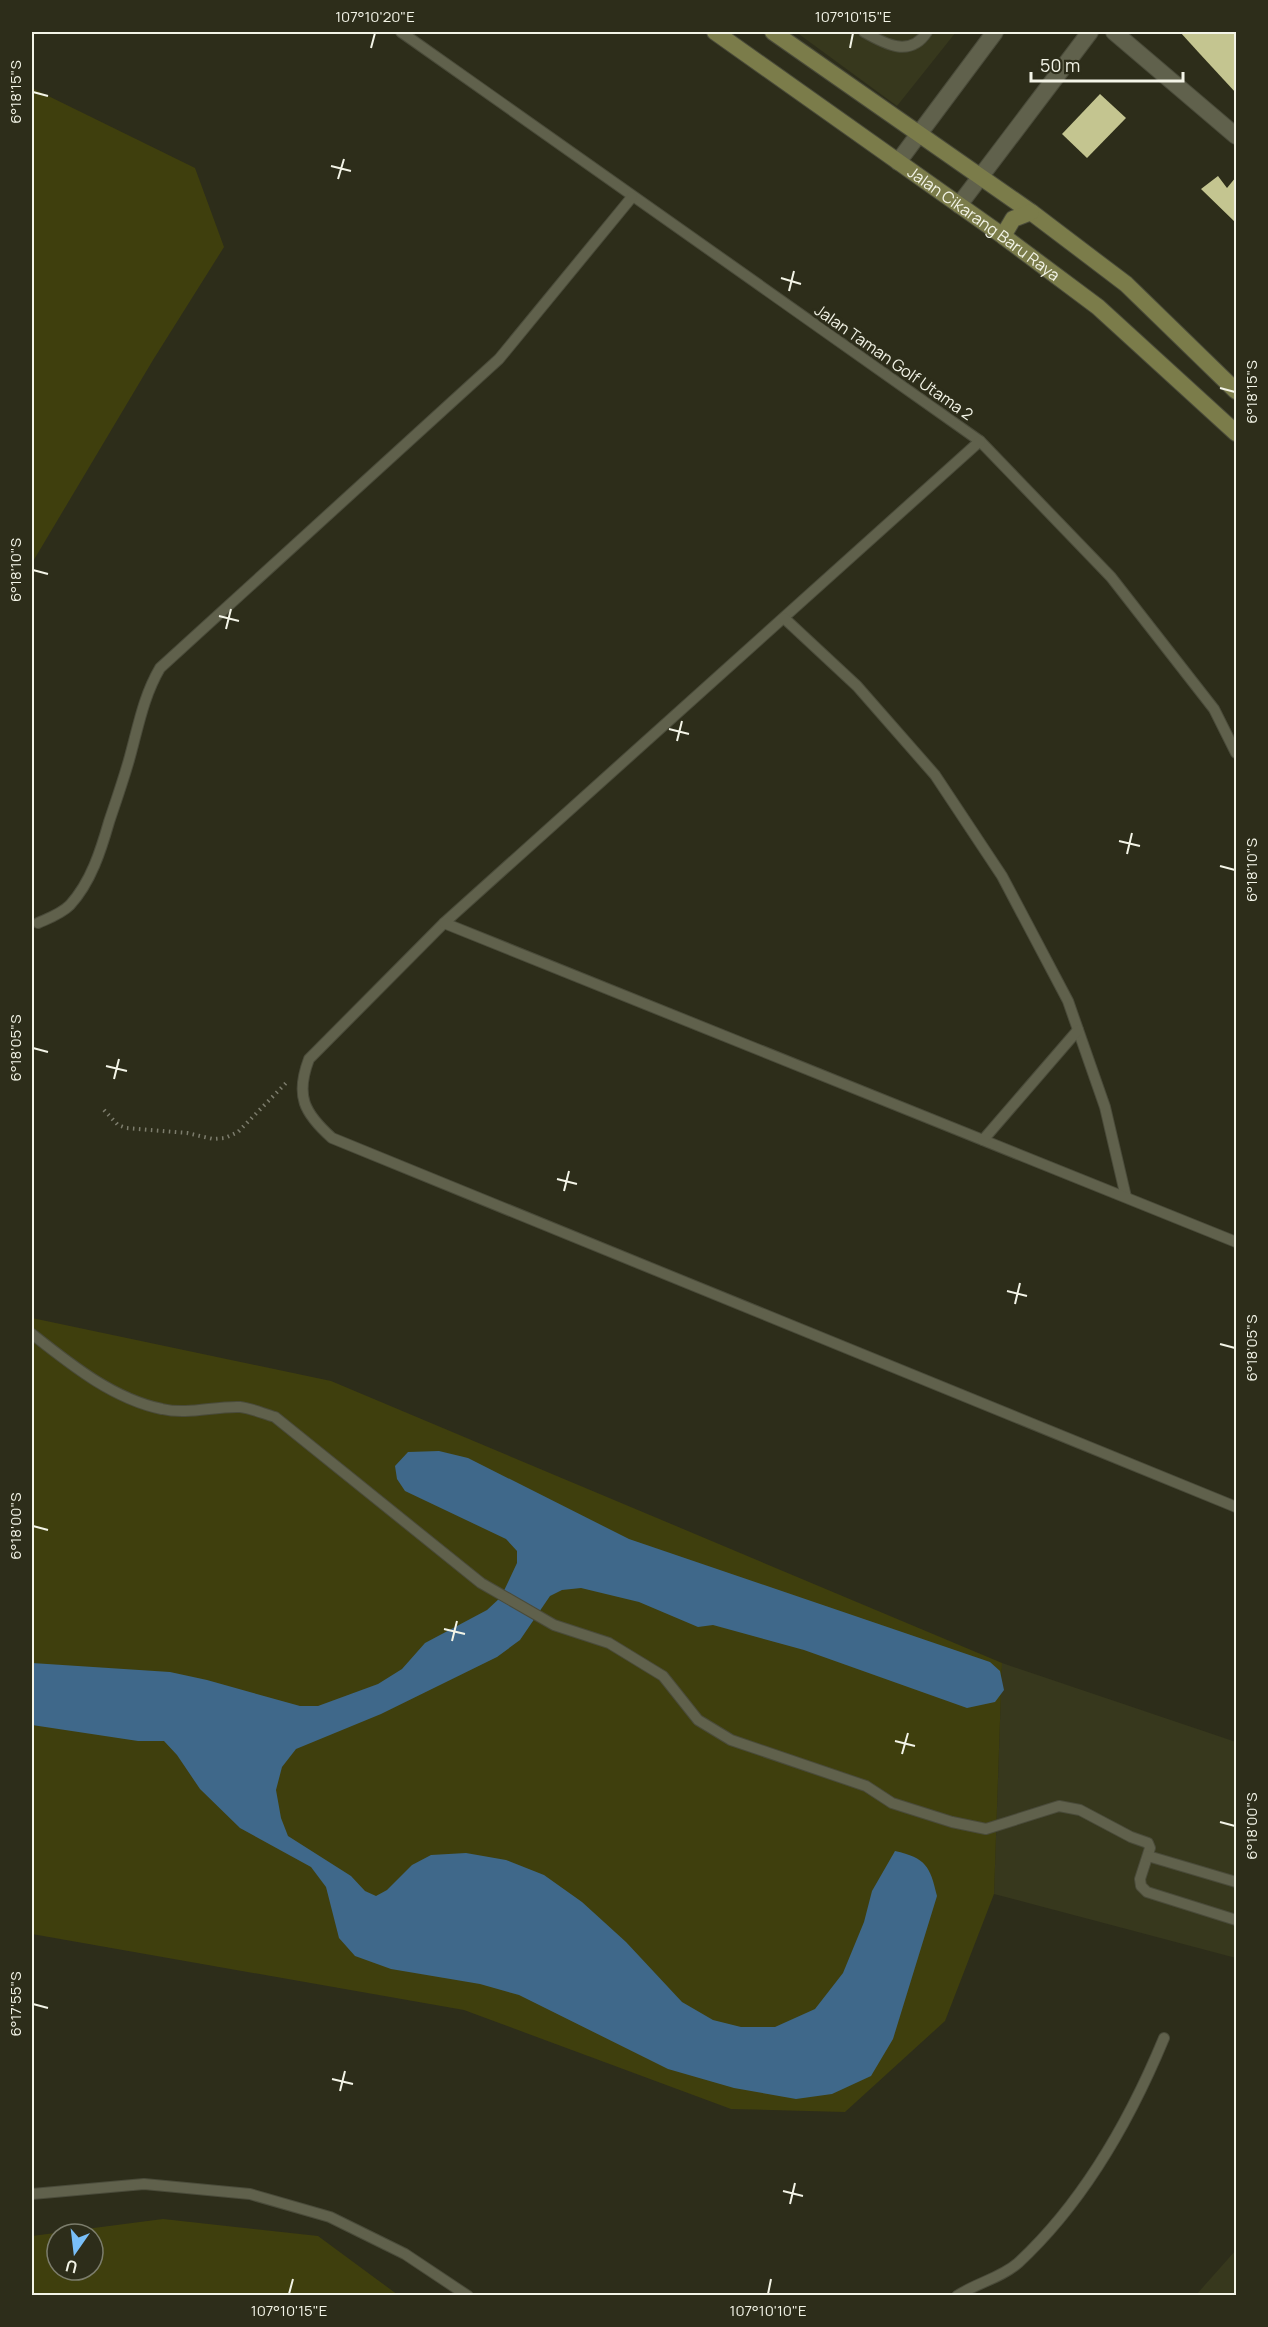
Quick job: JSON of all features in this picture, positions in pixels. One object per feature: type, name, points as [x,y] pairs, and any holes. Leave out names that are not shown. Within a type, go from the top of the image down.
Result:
[{"type":"main road","name":"Jalan Cikarang Baru Raya","points":[[715,32],[1003,236],[1098,307],[1236,433]]},
{"type":"main road","points":[[773,32],[1031,212],[1126,284],[1236,391]]},
{"type":"main road","points":[[1003,236],[1013,219],[1031,212]]},
{"type":"street","points":[[898,162],[995,32]]},
{"type":"street","points":[[959,205],[1090,32]]},
{"type":"street","points":[[1114,32],[1235,131]]},
{"type":"lane","name":"Jalan Taman Golf Utama 2","points":[[401,32],[980,441],[1111,577],[1214,709],[1236,753]]},
{"type":"lane","points":[[864,32],[884,43],[904,47],[915,44],[927,32]]},
{"type":"lane","points":[[38,923],[60,913],[70,905],[87,881],[98,857],[124,778],[148,688],[160,668],[499,359],[632,196]]},
{"type":"lane","points":[[980,441],[444,923],[309,1059],[302,1078],[303,1099],[316,1124],[332,1138],[1236,1507]]},
{"type":"lane","points":[[783,618],[856,686],[935,775],[1002,876],[1068,1001],[1105,1107],[1126,1197]]},
{"type":"lane","points":[[444,923],[1236,1242]]},
{"type":"lane","points":[[983,1140],[1078,1030]]},
{"type":"lane","points":[[32,1334],[75,1368],[112,1389],[162,1409],[185,1411],[241,1407],[275,1417],[481,1583],[554,1625],[609,1643],[663,1676],[698,1720],[731,1740],[866,1786],[892,1803],[952,1822],[987,1829],[1059,1806],[1080,1810],[1131,1837],[1148,1843],[1150,1848],[1140,1879],[1141,1886],[1147,1892],[1236,1920]]},
{"type":"lane","points":[[1148,1856],[1236,1882]]},
{"type":"lane","points":[[957,2295],[989,2281],[1017,2264],[1063,2214],[1108,2151],[1146,2079],[1164,2038]]},
{"type":"lane","points":[[32,2194],[144,2184],[250,2194],[330,2217],[405,2254],[468,2295]]},
{"type":"path","points":[[104,1110],[118,1125],[126,1128],[187,1133],[213,1139],[225,1138],[238,1132],[309,1059]]},
{"type":"shaded area","points":[[796,32],[956,32],[897,106]]},
{"type":"shaded area","points":[[32,88],[195,168],[224,247],[153,360],[32,563]]},
{"type":"shaded area","points":[[32,1318],[331,1381],[1002,1663],[994,1894],[945,2021],[845,2112],[731,2109],[464,2010],[32,1934]]},
{"type":"shaded area","points":[[1002,1663],[1236,1742],[1236,1958],[994,1894]]},
{"type":"shaded area","points":[[163,2219],[318,2236],[398,2295],[32,2295],[32,2236],[45,2234],[45,2282],[105,2282],[105,2227]]},
{"type":"shaded area","points":[[1236,2250],[1236,2295],[1196,2295]]},
{"type":"water","points":[[439,1451],[468,1458],[629,1539],[990,1662],[1000,1671],[1004,1690],[995,1702],[967,1708],[804,1650],[713,1625],[698,1627],[639,1602],[581,1588],[562,1590],[550,1596],[520,1640],[497,1657],[381,1714],[296,1749],[282,1767],[276,1790],[281,1818],[288,1836],[351,1876],[365,1891],[376,1896],[387,1890],[412,1865],[431,1855],[466,1853],[506,1860],[544,1875],[582,1902],[626,1942],[682,2002],[713,2020],[741,2027],[775,2027],[815,2009],[843,1973],[864,1922],[872,1891],[895,1851],[914,1857],[929,1870],[937,1896],[893,2039],[871,2076],[832,2094],[796,2099],[734,2088],[668,2069],[519,1995],[480,1984],[391,1969],[355,1956],[339,1938],[326,1887],[311,1867],[240,1828],[200,1789],[177,1755],[164,1741],[138,1741],[32,1725],[32,1663],[170,1672],[300,1706],[318,1706],[378,1684],[402,1669],[425,1643],[487,1610],[501,1597],[517,1563],[517,1551],[506,1539],[405,1491],[397,1479],[395,1466],[408,1452]]},
{"type":"building","points":[[1180,32],[1236,32],[1236,93],[1200,54]]},
{"type":"building","points":[[1100,94],[1126,118],[1087,158],[1062,134]]},
{"type":"building","points":[[1218,176],[1227,188],[1236,177],[1236,223],[1201,189]]}]
